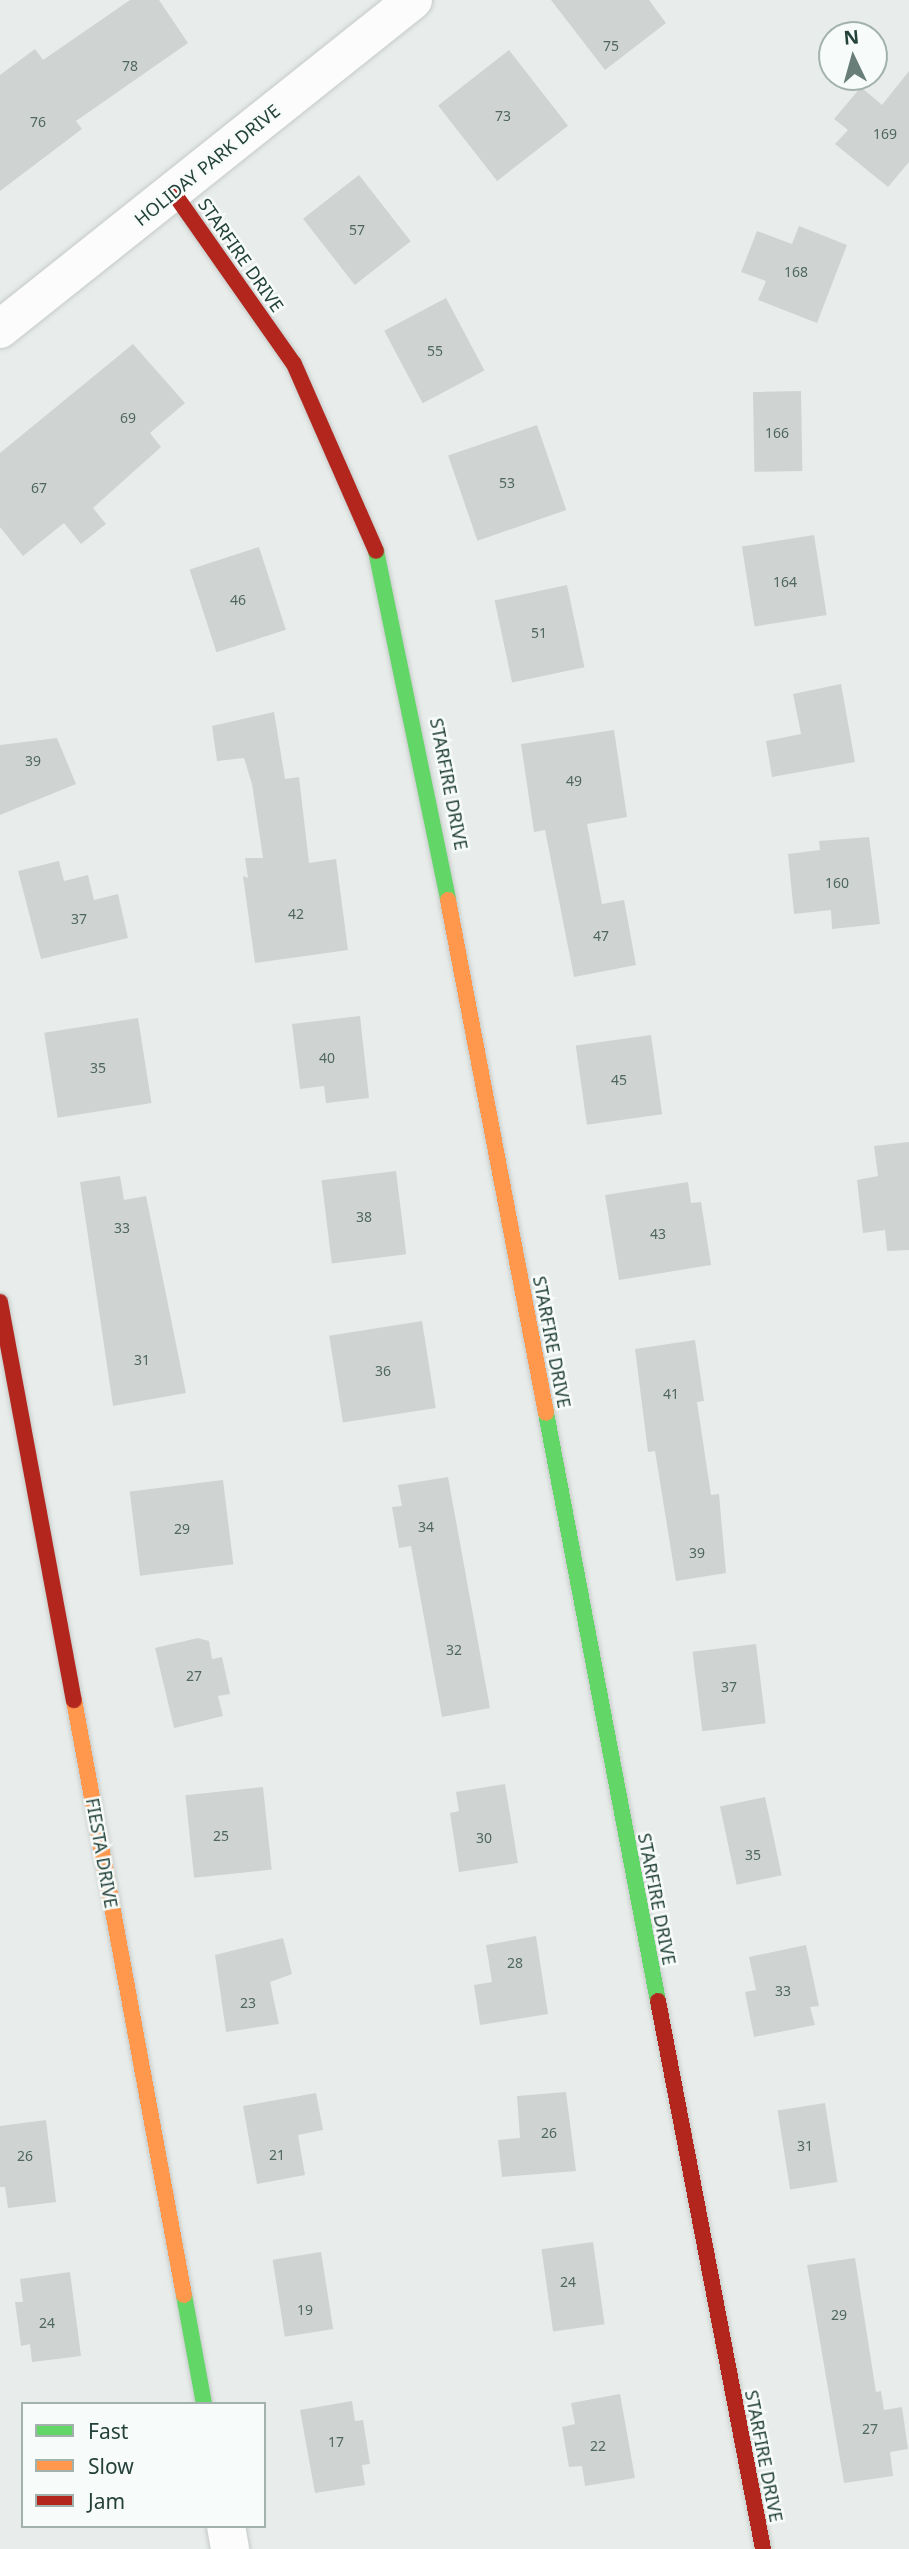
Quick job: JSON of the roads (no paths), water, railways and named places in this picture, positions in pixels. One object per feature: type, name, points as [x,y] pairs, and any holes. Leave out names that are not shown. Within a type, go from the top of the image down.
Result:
[{"type":"street","name":"HOLIDAY PARK DRIVE","points":[[0,329],[413,0]]},
{"type":"street","name":"STARFIRE DRIVE","points":[[173,192],[294,364],[343,464],[386,578],[763,2549]]},
{"type":"street","name":"FIESTA DRIVE","points":[[0,1302],[204,2402]]},
{"type":"street","points":[[226,2528],[230,2549]]}]
